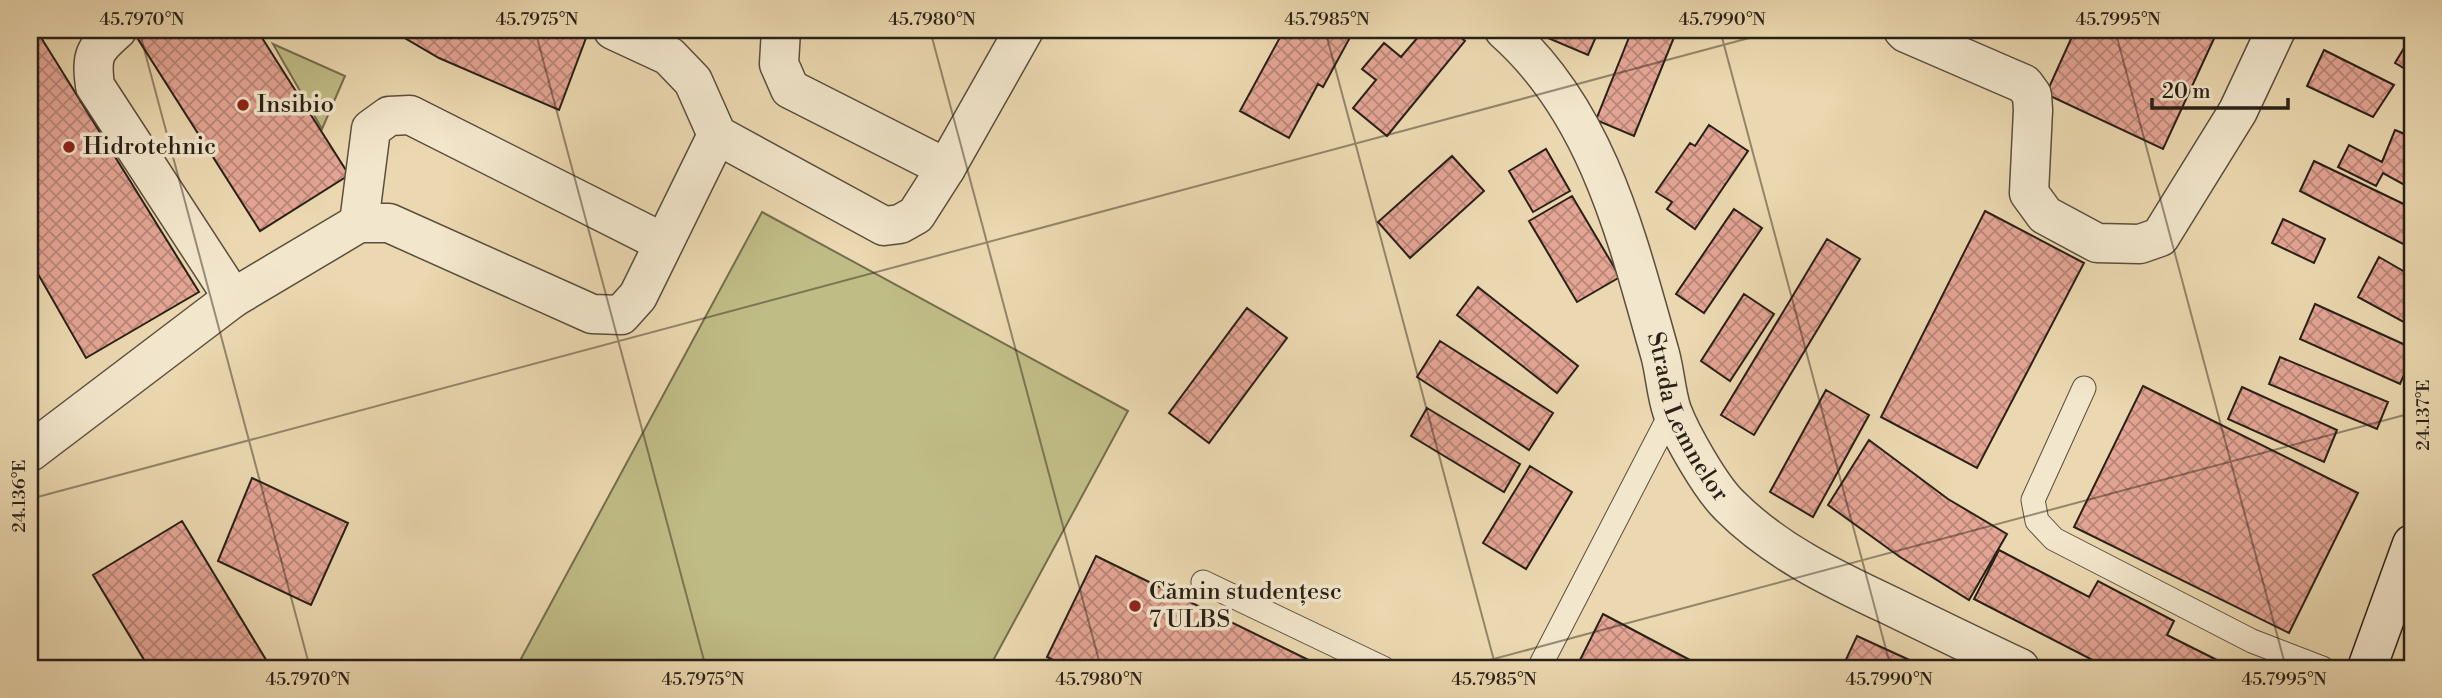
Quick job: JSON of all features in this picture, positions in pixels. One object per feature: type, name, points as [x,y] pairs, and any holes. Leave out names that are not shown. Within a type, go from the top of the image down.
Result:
[{"type":"street","points":[[117,30],[99,45],[93,64],[95,86],[233,298]]},
{"type":"street","points":[[613,30],[669,56],[693,81],[717,135],[884,226],[901,224],[916,215],[946,168],[1024,30]]},
{"type":"street","points":[[781,30],[779,64],[790,89],[946,168]]},
{"type":"street","name":"Strada Lemnelor","points":[[1504,30],[1558,89],[1589,142],[1628,241],[1663,365],[1672,411],[1703,470],[1728,505],[1774,543],[1833,579],[2020,668]]},
{"type":"street","points":[[1903,30],[2024,84],[2032,95],[2033,110],[2029,193],[2045,215],[2097,243],[2140,244],[2160,237],[2238,111],[2276,30]]},
{"type":"street","points":[[359,223],[371,129],[389,116],[410,115],[663,242]]},
{"type":"street","points":[[30,452],[233,298],[359,223],[389,223],[592,314],[621,315],[638,296],[717,135]]},
{"type":"street","points":[[2367,668],[2412,544]]},
{"type":"street","points":[[2392,596],[2395,668]]},
{"type":"lane","points":[[2084,388],[2033,500],[2037,521],[2054,539],[2252,640],[2322,668]]},
{"type":"lane","points":[[1539,668],[1672,411]]},
{"type":"lane","points":[[1203,582],[1383,668]]},
{"type":"shaded area","points":[[273,44],[345,76],[322,129]]},
{"type":"shaded area","points":[[762,212],[1128,411],[989,668],[516,668]]},
{"type":"building","name":"Insibio","points":[[146,30],[257,30],[349,175],[260,231],[136,36]]},
{"type":"building","points":[[391,30],[589,30],[559,110],[439,58]]},
{"type":"building","points":[[1284,30],[1354,30],[1323,87],[1318,84],[1289,138],[1240,111]]},
{"type":"building","points":[[1424,30],[1452,30],[1465,41],[1387,136],[1353,108],[1376,80],[1362,69],[1384,43],[1401,57]]},
{"type":"building","points":[[1552,30],[1599,30],[1588,55],[1548,38]]},
{"type":"building","points":[[1632,30],[1677,30],[1634,136],[1596,120]]},
{"type":"building","points":[[2075,30],[2218,30],[2163,149],[2046,94]]},
{"type":"building","name":"Hidrotehnic","points":[[37,31],[199,292],[86,358],[30,260],[30,35]]},
{"type":"building","points":[[2407,43],[2412,46],[2412,73],[2395,63]]},
{"type":"building","points":[[2324,50],[2394,85],[2373,117],[2307,86]]},
{"type":"building","points":[[1709,125],[1748,151],[1695,229],[1667,209],[1672,202],[1656,192],[1690,143],[1695,146]]},
{"type":"building","points":[[2395,130],[2412,137],[2412,189],[2383,173],[2376,186],[2338,167],[2349,145],[2382,162]]},
{"type":"building","points":[[1546,149],[1570,191],[1533,212],[1509,171]]},
{"type":"building","points":[[1452,156],[1484,191],[1410,258],[1378,222]]},
{"type":"building","points":[[2314,161],[2412,208],[2412,243],[2407,241],[2405,245],[2300,191]]},
{"type":"building","points":[[1572,196],[1620,277],[1577,302],[1529,221]]},
{"type":"building","points":[[1734,209],[1762,228],[1704,313],[1676,294]]},
{"type":"building","points":[[1985,211],[2084,263],[1977,468],[1881,417]]},
{"type":"building","points":[[2283,219],[2325,239],[2314,263],[2272,243]]},
{"type":"building","points":[[1827,239],[1860,259],[1754,435],[1721,415]]},
{"type":"building","points":[[2379,257],[2412,276],[2412,320],[2409,325],[2358,297]]},
{"type":"building","points":[[1478,287],[1578,366],[1557,393],[1457,315]]},
{"type":"building","points":[[1744,294],[1774,314],[1730,381],[1701,361]]},
{"type":"building","points":[[2315,304],[2412,348],[2412,356],[2400,384],[2300,339]]},
{"type":"building","points":[[1247,308],[1287,338],[1209,443],[1169,413]]},
{"type":"building","points":[[1440,341],[1553,413],[1529,450],[1417,377]]},
{"type":"building","points":[[2280,357],[2388,402],[2377,429],[2269,384]]},
{"type":"building","points":[[2143,386],[2358,493],[2289,633],[2074,527]]},
{"type":"building","points":[[2242,387],[2337,430],[2324,462],[2228,419]]},
{"type":"building","points":[[1826,390],[1869,415],[1813,517],[1770,492]]},
{"type":"building","points":[[1427,408],[1520,464],[1504,492],[1411,436]]},
{"type":"building","points":[[1869,440],[1948,499],[2007,534],[1969,600],[1900,557],[1828,505]]},
{"type":"building","points":[[1530,466],[1572,492],[1526,569],[1483,543]]},
{"type":"building","points":[[252,478],[348,523],[311,605],[218,561]]},
{"type":"building","points":[[182,521],[271,668],[149,668],[93,575]]},
{"type":"building","points":[[1999,550],[2089,597],[2098,581],[2174,621],[2167,635],[2233,668],[2108,668],[1974,599]]},
{"type":"building","name":"Cămin studențesc 7 ULBS","points":[[1096,556],[1325,668],[1069,668],[1047,657]]},
{"type":"building","points":[[1603,614],[1705,668],[1577,666]]},
{"type":"building","points":[[1857,636],[1927,668],[1842,668]]},
{"type":"place","name":"Insibio","points":[[243,105]]},
{"type":"place","name":"Hidrotehnic","points":[[69,147]]},
{"type":"place","name":"Cămin studențesc 7 ULBS","points":[[1135,606]]}]
